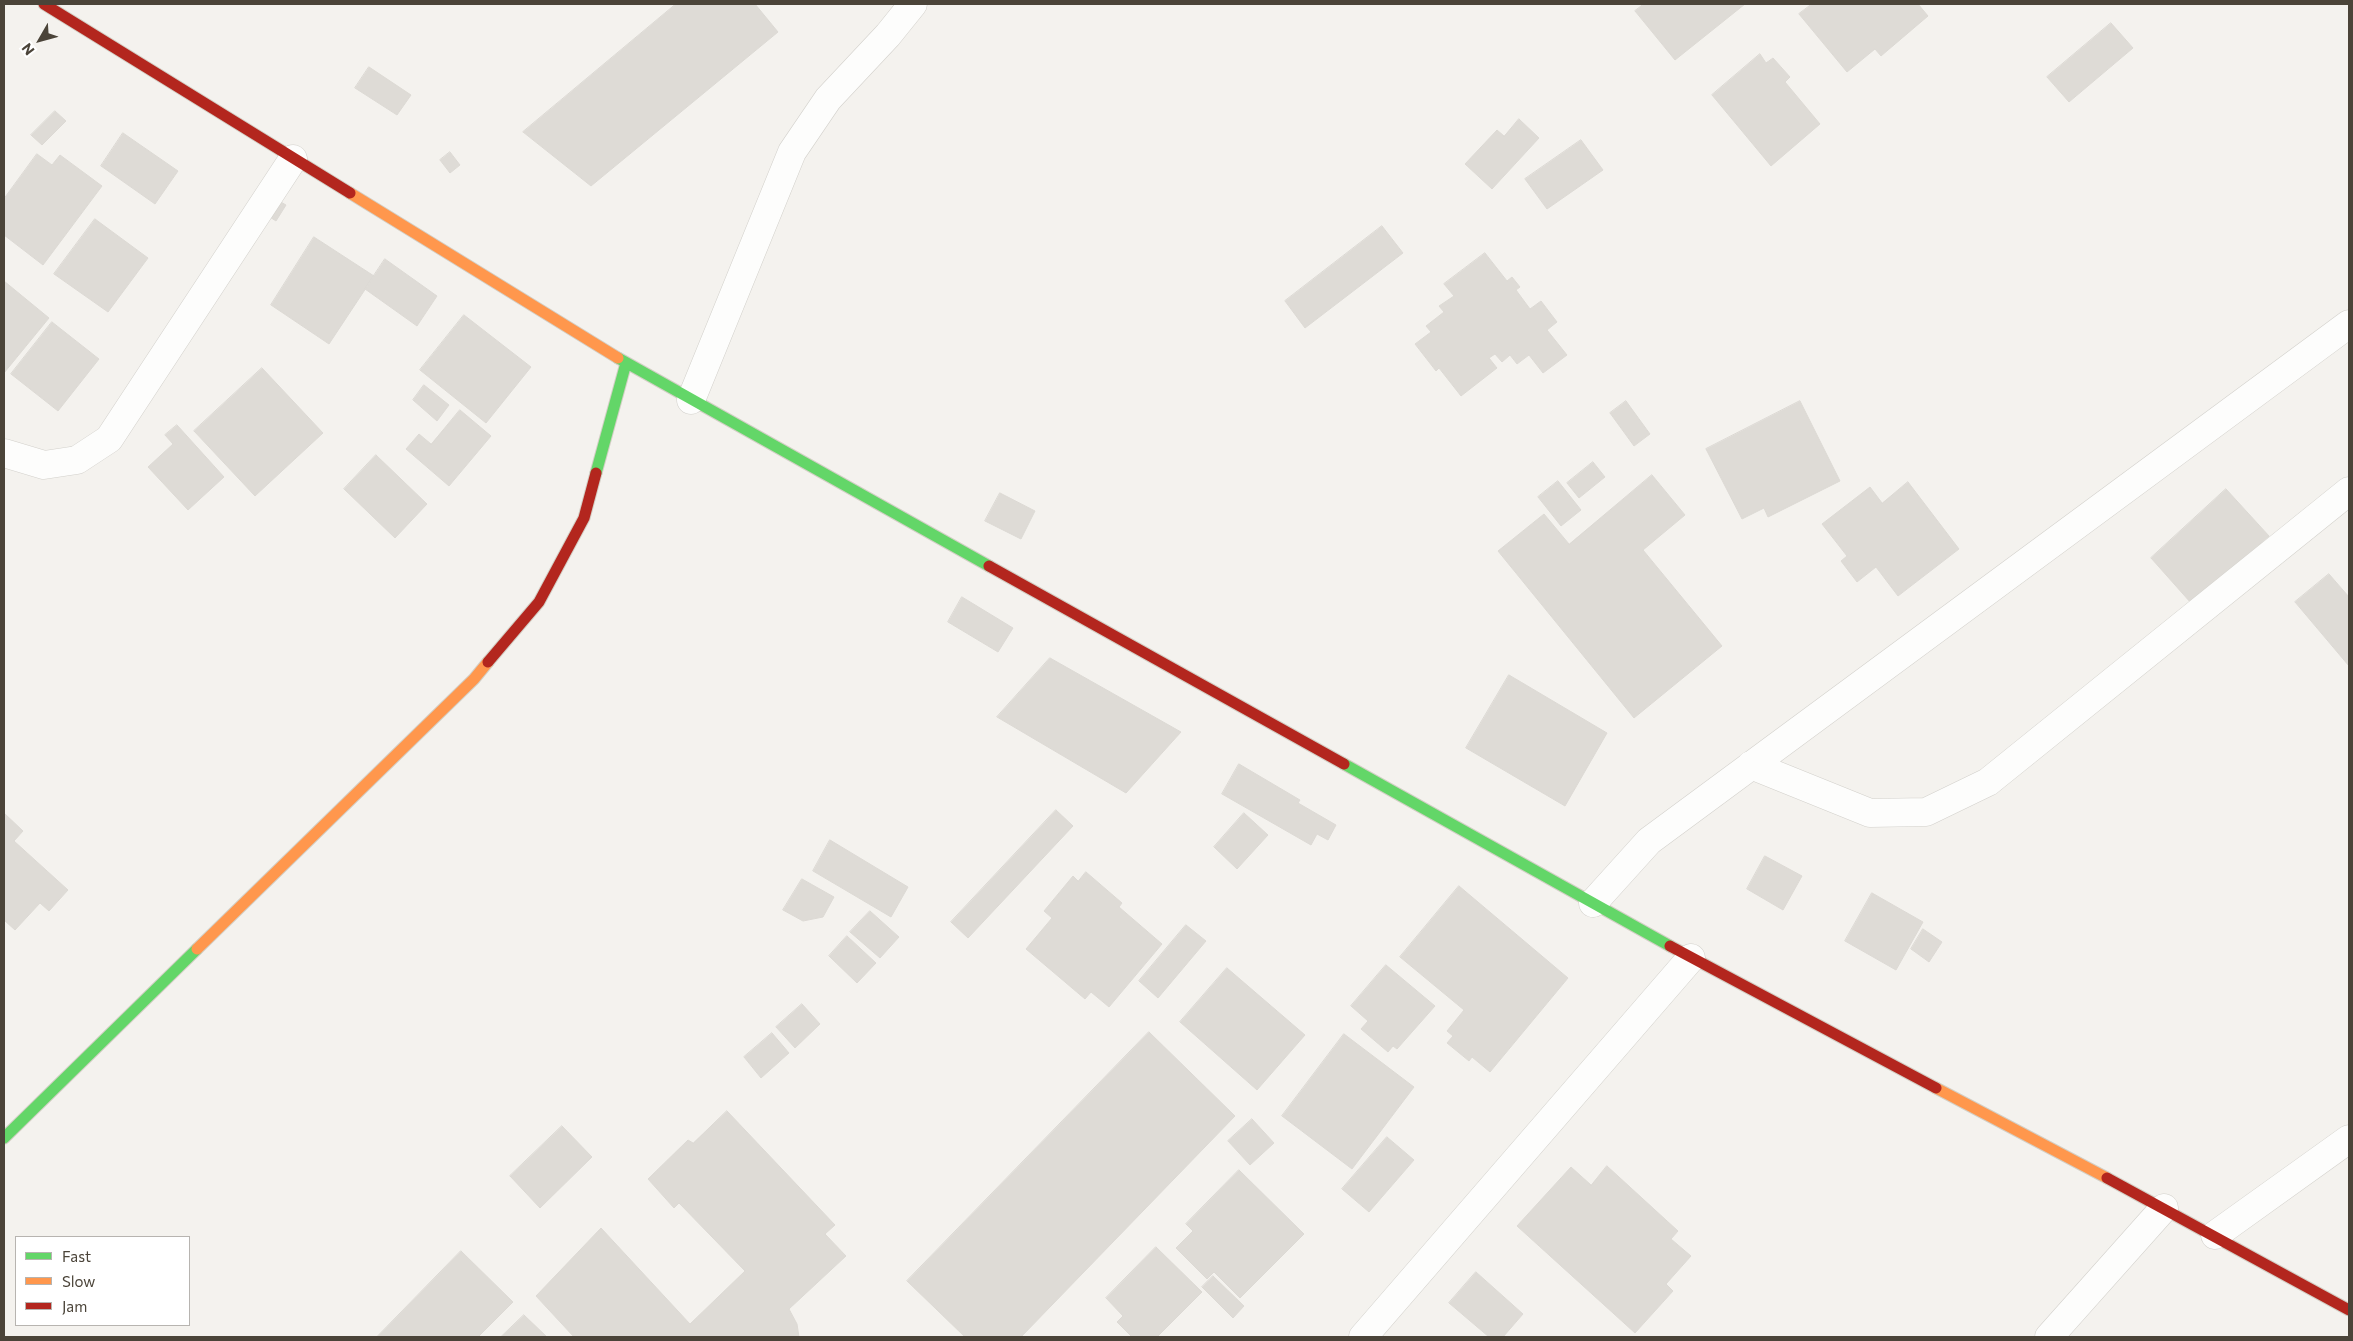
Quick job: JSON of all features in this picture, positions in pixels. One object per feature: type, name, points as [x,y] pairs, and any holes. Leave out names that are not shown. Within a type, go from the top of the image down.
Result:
[{"type":"street","points":[[44,4],[293,159],[691,400],[1691,958],[2215,1235],[2349,1310]]},
{"type":"street","points":[[691,400],[792,152],[828,99],[888,35],[913,4]]},
{"type":"street","points":[[4,453],[44,465],[77,460],[109,439],[293,159]]},
{"type":"street","points":[[1593,903],[1648,841],[2349,324]]},
{"type":"street","points":[[4,1138],[474,679],[539,602],[584,518],[626,362]]},
{"type":"street","points":[[1751,765],[1870,813],[1926,812],[1988,782],[2349,491]]},
{"type":"street","points":[[1363,1337],[1691,958]]},
{"type":"street","points":[[2215,1235],[2349,1139]]},
{"type":"street","points":[[2049,1337],[2164,1208]]},
{"type":"building","points":[[676,4],[755,4],[778,32],[591,186],[523,132]]},
{"type":"building","points":[[1644,4],[1745,4],[1675,60],[1635,11]]},
{"type":"building","points":[[1812,4],[1918,4],[1928,16],[1881,56],[1875,49],[1847,72],[1799,14]]},
{"type":"building","points":[[2111,23],[2133,48],[2069,102],[2047,77]]},
{"type":"building","points":[[1760,54],[1766,63],[1773,58],[1790,77],[1785,82],[1820,124],[1771,166],[1712,95]]},
{"type":"building","points":[[369,67],[411,95],[397,115],[355,88]]},
{"type":"building","points":[[55,111],[66,121],[42,145],[31,135]]},
{"type":"building","points":[[1519,119],[1539,138],[1492,189],[1465,164],[1497,130],[1504,136]]},
{"type":"building","points":[[123,133],[178,171],[155,204],[101,166]]},
{"type":"building","points":[[1581,140],[1603,170],[1547,209],[1525,179]]},
{"type":"building","points":[[450,152],[460,165],[450,173],[440,160]]},
{"type":"building","points":[[37,154],[52,165],[60,155],[102,186],[43,265],[4,235],[4,199]]},
{"type":"building","points":[[262,191],[286,205],[276,221],[253,206]]},
{"type":"building","points":[[95,219],[148,258],[108,312],[54,274]]},
{"type":"building","points":[[1382,226],[1403,253],[1305,328],[1285,301]]},
{"type":"building","points":[[314,237],[374,276],[329,344],[271,305]]},
{"type":"building","points":[[1485,253],[1507,281],[1512,277],[1520,287],[1516,290],[1530,309],[1541,301],[1557,322],[1547,330],[1567,355],[1543,373],[1529,355],[1517,364],[1510,355],[1502,362],[1495,354],[1489,358],[1497,368],[1461,396],[1439,368],[1436,371],[1415,344],[1431,332],[1426,326],[1444,312],[1439,306],[1454,296],[1444,284]]},
{"type":"building","points":[[385,259],[437,296],[417,326],[365,289]]},
{"type":"building","points":[[4,281],[49,318],[4,373]]},
{"type":"building","points":[[464,315],[531,367],[486,423],[420,370]]},
{"type":"building","points":[[52,322],[99,359],[58,411],[11,374]]},
{"type":"building","points":[[262,368],[323,433],[255,496],[194,431]]},
{"type":"building","points":[[424,385],[449,405],[437,421],[413,400]]},
{"type":"building","points":[[1626,401],[1650,434],[1634,446],[1610,413]]},
{"type":"building","points":[[1800,401],[1840,481],[1768,517],[1764,508],[1742,519],[1706,449]]},
{"type":"building","points":[[460,410],[491,436],[449,486],[406,449],[419,434],[431,444]]},
{"type":"building","points":[[177,425],[224,477],[188,510],[148,467],[173,444],[165,435]]},
{"type":"building","points":[[376,455],[427,504],[395,538],[344,489]]},
{"type":"building","points":[[1593,462],[1605,477],[1579,498],[1567,483]]},
{"type":"building","points":[[1652,475],[1685,515],[1643,550],[1722,646],[1634,718],[1498,551],[1544,514],[1569,544]]},
{"type":"building","points":[[1558,481],[1581,510],[1561,526],[1538,497]]},
{"type":"building","points":[[1908,482],[1959,549],[1898,596],[1876,567],[1857,582],[1841,561],[1847,556],[1822,524],[1870,487],[1882,503]]},
{"type":"building","points":[[2226,489],[2269,536],[2236,565],[2199,612],[2151,558]]},
{"type":"building","points":[[1000,493],[1035,511],[1021,539],[985,521]]},
{"type":"building","points":[[2329,574],[2349,597],[2349,666],[2295,602]]},
{"type":"building","points":[[962,597],[1013,628],[998,652],[948,622]]},
{"type":"building","points":[[1050,658],[1181,732],[1126,793],[997,717]]},
{"type":"building","points":[[1509,675],[1607,733],[1565,806],[1466,748]]},
{"type":"building","points":[[1239,764],[1300,800],[1298,803],[1336,825],[1328,840],[1317,834],[1311,845],[1222,794]]},
{"type":"building","points":[[1056,810],[1073,826],[968,938],[951,922]]},
{"type":"building","points":[[4,813],[23,831],[14,841],[68,890],[49,911],[40,903],[15,930],[4,920]]},
{"type":"building","points":[[1244,813],[1268,835],[1237,869],[1214,847]]},
{"type":"building","points":[[830,840],[908,887],[891,917],[813,871]]},
{"type":"building","points":[[1765,856],[1802,876],[1783,910],[1747,889]]},
{"type":"building","points":[[1086,872],[1122,903],[1119,907],[1162,944],[1109,1007],[1091,992],[1085,999],[1026,949],[1052,918],[1044,911],[1073,876],[1078,881]]},
{"type":"building","points":[[802,879],[834,897],[823,917],[803,921],[783,910]]},
{"type":"building","points":[[1459,886],[1568,978],[1490,1072],[1472,1057],[1469,1061],[1447,1043],[1453,1036],[1447,1031],[1464,1010],[1400,957]]},
{"type":"building","points":[[1872,893],[1923,922],[1896,970],[1845,941]]},
{"type":"building","points":[[870,911],[899,937],[880,958],[850,932]]},
{"type":"building","points":[[1186,925],[1206,941],[1158,998],[1139,981]]},
{"type":"building","points":[[1923,929],[1942,942],[1929,962],[1911,949]]},
{"type":"building","points":[[847,936],[876,963],[857,983],[829,956]]},
{"type":"building","points":[[1386,965],[1435,1006],[1397,1049],[1393,1046],[1388,1052],[1361,1029],[1368,1021],[1351,1006]]},
{"type":"building","points":[[1227,968],[1305,1035],[1257,1090],[1180,1022]]},
{"type":"building","points":[[802,1004],[820,1024],[795,1048],[776,1027]]},
{"type":"building","points":[[1149,1032],[1235,1116],[1021,1337],[965,1337],[907,1281]]},
{"type":"building","points":[[772,1033],[789,1053],[761,1078],[744,1057]]},
{"type":"building","points":[[1344,1034],[1414,1087],[1352,1169],[1282,1116]]},
{"type":"building","points":[[727,1111],[835,1225],[825,1234],[846,1256],[789,1309],[797,1324],[799,1337],[574,1337],[536,1296],[601,1228],[690,1324],[745,1271],[679,1203],[674,1208],[648,1179],[688,1140],[693,1143]]},
{"type":"building","points":[[1252,1119],[1274,1143],[1250,1165],[1228,1141]]},
{"type":"building","points":[[562,1126],[592,1157],[540,1208],[510,1176]]},
{"type":"building","points":[[1387,1137],[1414,1160],[1369,1212],[1342,1189]]},
{"type":"building","points":[[1607,1166],[1678,1231],[1671,1239],[1691,1256],[1666,1284],[1673,1291],[1635,1333],[1517,1226],[1571,1167],[1591,1185]]},
{"type":"building","points":[[1239,1170],[1304,1234],[1240,1298],[1214,1272],[1207,1279],[1176,1248],[1193,1231],[1186,1224]]},
{"type":"building","points":[[1156,1247],[1202,1292],[1157,1337],[1132,1337],[1117,1322],[1123,1316],[1106,1298]]},
{"type":"building","points":[[461,1251],[513,1302],[478,1337],[377,1337]]},
{"type":"building","points":[[1476,1272],[1523,1314],[1503,1337],[1489,1337],[1449,1303]]},
{"type":"building","points":[[1213,1276],[1244,1306],[1233,1318],[1202,1287]]},
{"type":"building","points":[[524,1315],[547,1337],[501,1337]]},
{"type":"traffic: fast","points":[[618,358],[989,566]]},
{"type":"traffic: fast","points":[[596,473],[626,363]]},
{"type":"traffic: fast","points":[[1344,764],[1670,946]]},
{"type":"traffic: fast","points":[[4,1138],[197,949]]},
{"type":"traffic: slow","points":[[350,193],[618,358]]},
{"type":"traffic: slow","points":[[197,949],[474,679],[488,662]]},
{"type":"traffic: slow","points":[[1936,1088],[2107,1178]]},
{"type":"traffic: jam","points":[[44,4],[350,193]]},
{"type":"traffic: jam","points":[[488,662],[539,602],[584,518],[596,473]]},
{"type":"traffic: jam","points":[[989,566],[1344,764]]},
{"type":"traffic: jam","points":[[1670,946],[1936,1088]]},
{"type":"traffic: jam","points":[[2107,1178],[2349,1310]]}]
